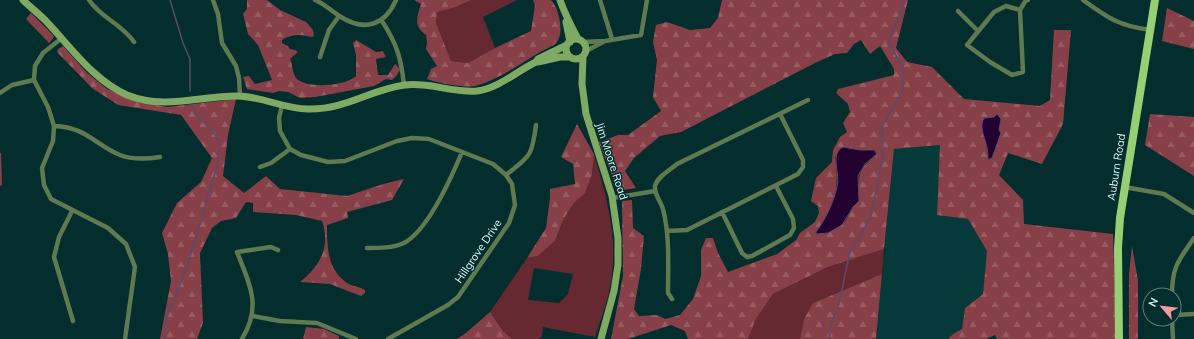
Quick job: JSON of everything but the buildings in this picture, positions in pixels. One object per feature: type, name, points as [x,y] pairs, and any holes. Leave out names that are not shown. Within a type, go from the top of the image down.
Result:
[{"type":"main road","name":"Auburn Road","points":[[1119,339],[1118,248],[1124,188],[1155,0]]},
{"type":"street","points":[[23,0],[44,18],[98,77],[114,88],[140,99],[155,102],[176,103],[210,97],[240,96],[306,109],[329,108],[404,85],[478,90],[498,84],[536,62],[538,59],[568,44],[581,41],[605,41],[642,35],[647,0]]},
{"type":"street","points":[[89,0],[93,6],[106,18],[127,31],[134,42]]},
{"type":"street","points":[[213,0],[218,14],[222,43],[236,66],[239,78],[240,96]]},
{"type":"street","points":[[315,0],[324,3],[339,16],[350,22],[362,25],[382,21],[392,10],[396,0]]},
{"type":"street","points":[[560,0],[567,18],[581,41],[585,54]]},
{"type":"street","points":[[600,0],[612,39]]},
{"type":"street","points":[[1020,10],[1006,6],[994,12],[968,45],[990,62],[1012,75],[1023,72],[1020,10],[1026,0],[1028,0]]},
{"type":"street","points":[[1083,0],[1108,19],[1130,28],[1150,30]]},
{"type":"street","points":[[958,11],[978,31]]},
{"type":"street","points":[[320,57],[329,30],[339,16]]},
{"type":"street","points":[[567,18],[568,44]]},
{"type":"street","points":[[382,21],[394,40],[401,59],[404,85]]},
{"type":"street","points":[[62,38],[43,53],[35,66],[34,80],[48,107],[54,126],[53,141],[42,168],[44,185],[51,199],[108,228],[126,244],[135,267],[125,339]]},
{"type":"street","points":[[536,62],[560,57],[571,58],[585,54],[605,41]]},
{"type":"street","name":"Jim Moore Road","points":[[568,44],[566,51],[571,58],[582,84],[589,127],[613,198],[618,238],[618,265],[614,291],[601,339]]},
{"type":"street","name":"Jim Moore Road","points":[[582,84],[585,54]]},
{"type":"street","points":[[0,93],[19,82],[34,80]]},
{"type":"street","points":[[672,300],[668,293],[667,231],[663,208],[655,191],[656,184],[660,178],[677,164],[808,100]]},
{"type":"street","points":[[282,105],[279,118],[280,131],[290,149],[301,155],[336,162],[345,161],[397,141],[412,138],[429,139],[493,164],[506,175],[526,159],[532,149],[536,125]]},
{"type":"street","points":[[667,231],[687,230],[798,174],[803,167],[803,160],[780,114]]},
{"type":"street","points":[[54,126],[70,127],[84,132],[110,150],[126,157],[149,159],[160,157]]},
{"type":"street","points":[[260,167],[271,163],[290,149]]},
{"type":"street","points":[[367,248],[389,247],[404,243],[416,233],[448,185],[462,152]]},
{"type":"street","name":"Hillgrove Drive","points":[[388,339],[448,305],[458,297],[509,223],[515,205],[512,184],[506,175]]},
{"type":"street","points":[[722,212],[742,253],[747,257],[752,256],[790,235],[794,228],[792,219],[776,186]]},
{"type":"street","points":[[1124,188],[1164,194],[1194,213]]},
{"type":"street","points":[[613,198],[655,191]]},
{"type":"street","points":[[72,211],[59,237],[54,257],[73,321]]},
{"type":"street","points":[[1172,287],[1172,277],[1175,266],[1194,238]]},
{"type":"street","points":[[242,339],[253,316],[253,297],[237,252],[271,247],[278,250]]},
{"type":"street","points":[[1182,315],[1194,314]]},
{"type":"street","points":[[253,316],[317,323],[356,339]]},
{"type":"street","points":[[1172,327],[1173,339]]},
{"type":"shaded area","points":[[471,0],[517,0],[483,17],[495,48],[468,63],[451,61],[436,23],[437,11],[456,7]]},
{"type":"shaded area","points":[[997,114],[1001,119],[999,130],[1001,133],[992,158],[988,160],[988,150],[982,131],[982,124],[984,118],[994,117]]},
{"type":"shaded area","points":[[941,145],[937,214],[968,219],[987,251],[983,294],[965,308],[962,329],[948,339],[876,339],[894,149]]},
{"type":"shaded area","points":[[843,147],[860,150],[874,150],[877,154],[865,164],[858,176],[859,201],[853,207],[842,225],[828,233],[816,234],[829,211],[835,193],[838,182],[836,160],[839,150]]},
{"type":"shaded area","points":[[594,154],[607,203],[613,253],[609,293],[595,337],[543,327],[542,337],[538,339],[512,339],[503,331],[490,312],[527,258],[538,256],[555,241],[563,220],[574,203],[585,193],[592,175]],"holes":[[[534,268],[573,274],[568,294],[559,303],[528,300]]]},
{"type":"shaded area","points":[[884,249],[882,274],[813,303],[804,319],[800,339],[748,339],[756,319],[773,294],[828,267]]},
{"type":"green space","points":[[247,0],[267,0],[280,10],[306,22],[313,30],[314,36],[311,37],[296,35],[282,40],[282,43],[290,49],[298,52],[290,59],[295,77],[302,82],[318,85],[336,84],[356,76],[356,55],[353,43],[356,40],[376,52],[383,51],[386,57],[376,59],[378,75],[388,75],[395,64],[400,69],[392,80],[386,79],[374,86],[315,97],[300,98],[288,92],[279,91],[273,93],[247,89],[243,77],[249,76],[255,84],[272,80],[258,45],[248,34],[243,14],[247,9]]},
{"type":"green space","points":[[414,0],[471,0],[456,7],[437,12],[436,23],[451,61],[468,63],[531,31],[535,5],[533,0],[551,0],[554,4],[560,21],[559,39],[553,46],[540,52],[509,71],[492,80],[475,86],[451,85],[427,79],[431,69],[437,66],[426,49],[426,35],[422,32],[418,25],[417,17],[421,4]]},
{"type":"green space","points":[[722,0],[908,0],[896,48],[907,62],[932,67],[964,99],[1040,106],[1050,100],[1054,30],[1071,30],[1063,124],[1042,164],[1008,153],[999,175],[1023,200],[1024,224],[1113,234],[1116,339],[997,339],[995,335],[986,339],[948,339],[962,329],[965,308],[983,294],[987,251],[968,219],[937,215],[940,145],[894,149],[884,249],[828,267],[773,294],[756,319],[748,339],[688,339],[685,331],[671,325],[628,339],[611,339],[623,276],[622,201],[632,200],[633,228],[644,236],[641,269],[634,309],[639,316],[657,315],[665,319],[680,315],[693,299],[701,276],[701,250],[706,238],[713,238],[718,253],[728,272],[777,254],[796,240],[800,233],[815,222],[819,213],[818,206],[811,201],[816,178],[832,162],[833,150],[840,137],[847,132],[843,123],[850,112],[848,104],[836,93],[838,89],[894,75],[894,69],[880,46],[870,54],[861,40],[854,44],[847,53],[835,54],[815,63],[681,132],[660,136],[634,158],[625,171],[636,188],[618,191],[599,142],[618,135],[628,135],[661,111],[653,97],[657,60],[653,42],[656,25],[667,22],[690,30],[710,28],[718,18]],"holes":[[[997,115],[999,123],[999,137],[997,146],[988,160],[984,118],[994,117]],[[843,147],[860,150],[874,150],[873,158],[867,163],[860,174],[857,204],[853,207],[845,222],[828,233],[819,234],[816,232],[828,214],[836,188],[837,178],[835,157]]]},
{"type":"green space","points":[[1167,8],[1194,21],[1194,49],[1162,41]]},
{"type":"green space","points":[[31,13],[53,35],[54,37],[49,43],[26,19]]},
{"type":"green space","points":[[63,46],[87,73],[107,89],[135,101],[167,107],[236,99],[228,135],[223,176],[244,193],[266,176],[280,189],[347,196],[383,184],[404,179],[392,200],[347,212],[348,218],[327,225],[328,249],[335,271],[347,283],[365,290],[365,293],[361,296],[330,284],[300,282],[318,263],[322,255],[325,239],[322,221],[296,215],[253,212],[253,203],[246,202],[236,218],[221,221],[212,228],[200,253],[203,323],[197,339],[160,339],[171,281],[168,254],[162,233],[177,203],[201,182],[212,158],[181,115],[118,105],[92,88],[57,52],[58,49]]},
{"type":"green space","points":[[1150,114],[1194,117],[1194,176],[1145,145]]},
{"type":"green space","points":[[577,124],[594,154],[592,175],[585,193],[574,203],[563,220],[555,241],[538,256],[527,258],[546,228],[550,189],[575,184],[573,164],[561,157]]},
{"type":"green space","points":[[0,153],[2,185],[0,186]]},
{"type":"green space","points":[[1132,246],[1138,281],[1138,339],[1129,339],[1129,274]]},
{"type":"green space","points":[[882,274],[876,339],[800,339],[804,319],[813,303]]},
{"type":"green space","points":[[490,312],[503,331],[512,339],[457,339],[466,333]]},
{"type":"green space","points":[[306,327],[324,329],[339,336],[339,339],[303,339]]},
{"type":"waterway","points":[[170,0],[183,43],[190,59],[190,91]]},
{"type":"waterway","points":[[829,339],[832,322],[839,304],[850,251],[859,239],[871,216],[883,156],[882,127],[903,90],[903,66],[888,43],[905,0]]},
{"type":"waterway","points":[[164,339],[167,317],[187,267],[219,157],[217,138],[197,115],[192,106]]}]
